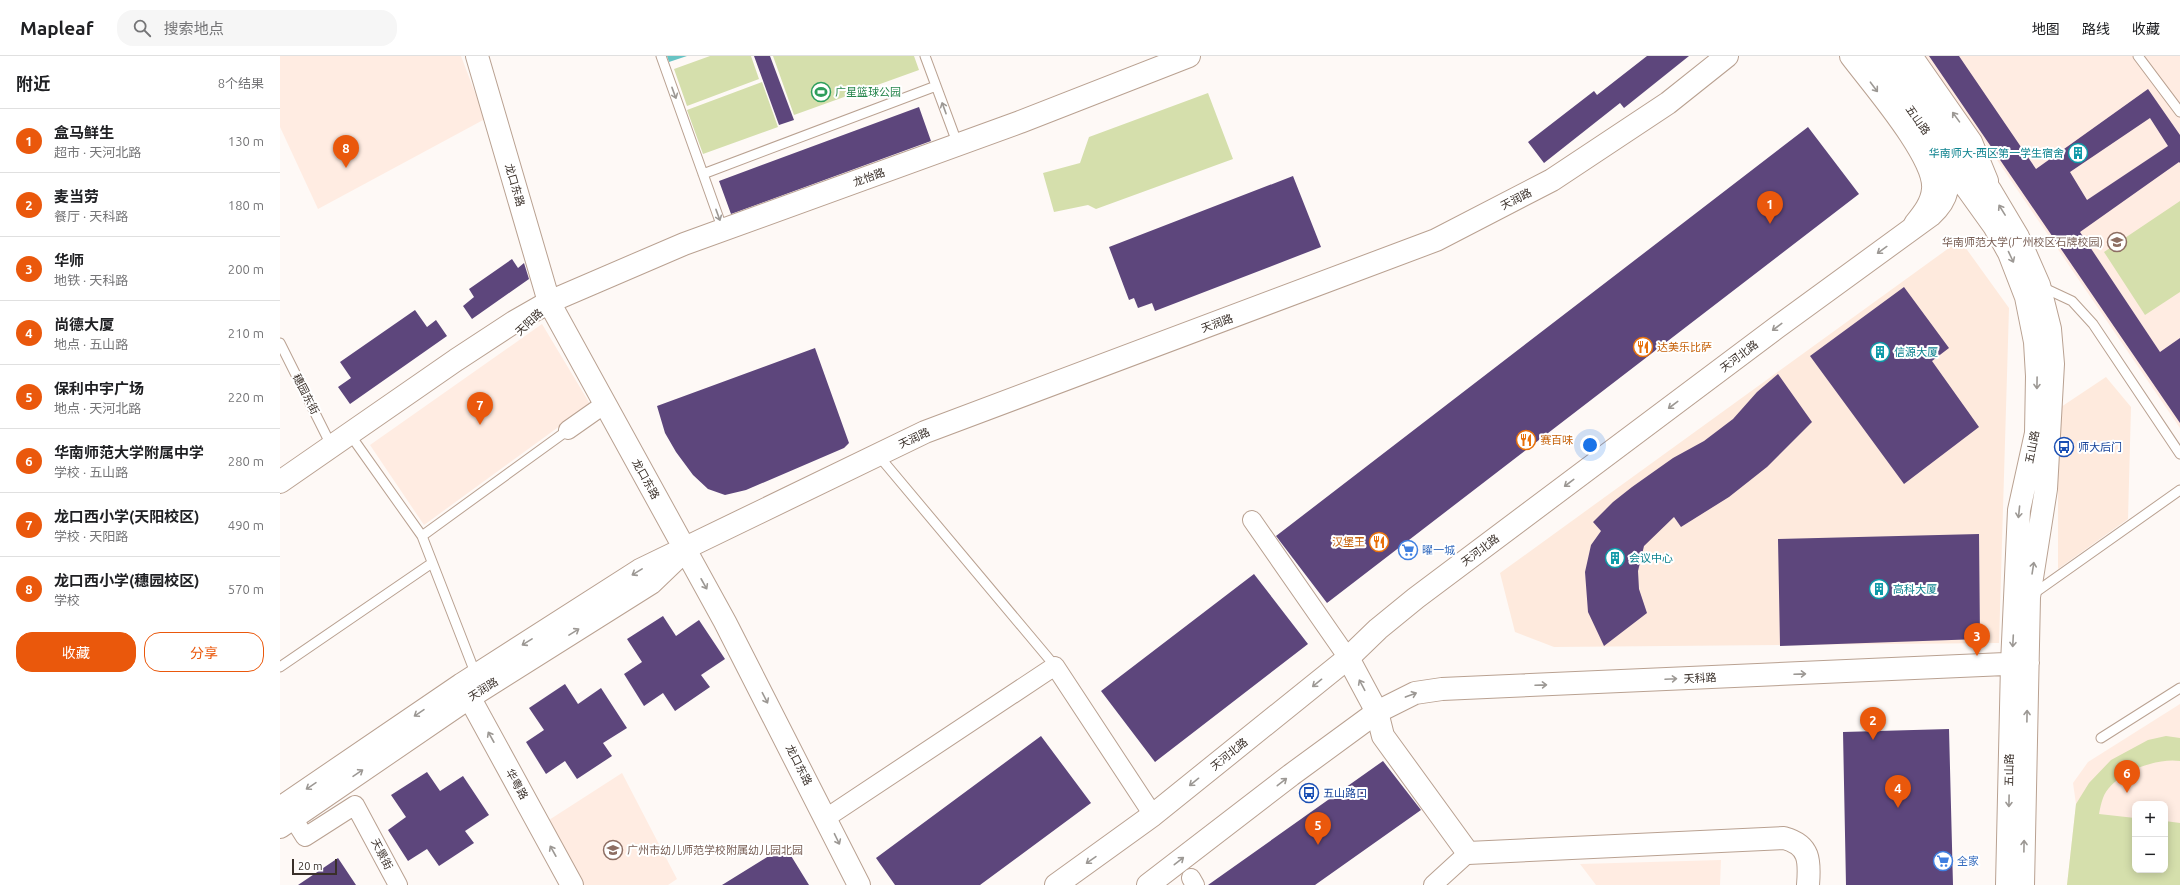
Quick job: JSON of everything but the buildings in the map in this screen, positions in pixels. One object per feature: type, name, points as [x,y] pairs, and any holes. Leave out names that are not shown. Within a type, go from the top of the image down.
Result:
[{"type":"street","name":"龙口东路","points":[[477,56],[549,302],[725,622],[859,885]]},
{"type":"street","name":"龙怡路","points":[[549,302],[626,268],[723,230],[958,145],[1105,90],[1190,56]]},
{"type":"street","name":"天润路","points":[[284,818],[469,685],[651,583],[685,549],[925,432],[1436,240],[1552,180],[1668,103],[1727,56]]},
{"type":"street","points":[[1851,56],[1919,147],[1933,177],[1933,190],[1930,203],[1914,227]]},
{"type":"street","name":"五山路","points":[[1872,56],[1918,105],[1990,190],[2018,237],[2039,285],[2050,333],[2052,383],[2046,489],[2028,597],[2020,664],[2006,885]]},
{"type":"street","name":"五山路","points":[[1893,56],[1945,157],[1994,226],[2009,253],[2026,297],[2035,342],[2037,376],[2036,433],[2019,510],[2023,885]]},
{"type":"street","points":[[1911,56],[1971,142],[1978,156],[1990,190]]},
{"type":"street","name":"天河北路","points":[[1056,885],[1153,815],[1348,658],[1378,629],[1422,593],[1942,205],[1947,194],[1945,157]]},
{"type":"street","name":"天阳路","points":[[280,496],[521,331],[549,302]]},
{"type":"street","name":"天阳路","points":[[280,482],[331,445],[507,326],[549,302]]},
{"type":"street","points":[[568,430],[605,404]]},
{"type":"street","points":[[1252,520],[1348,658],[1377,712],[1383,736],[1468,853]]},
{"type":"street","name":"天科路","points":[[1377,712],[1415,693],[1442,689],[2020,664]]},
{"type":"street","points":[[826,818],[1055,666],[1153,815]]},
{"type":"street","name":"华粤路","points":[[469,685],[572,885]]},
{"type":"street","points":[[1148,885],[1291,775],[1377,712]]},
{"type":"street","name":"天景街","points":[[284,818],[305,837],[356,805],[398,885]]},
{"type":"street","points":[[1433,885],[1468,853],[1784,838],[1797,842],[1805,851],[1810,869],[1808,885]]},
{"type":"lane","points":[[661,56],[723,230]]},
{"type":"lane","points":[[925,56],[958,145]]},
{"type":"lane","points":[[2138,56],[2180,112]]},
{"type":"lane","points":[[703,174],[936,86]]},
{"type":"lane","points":[[2039,285],[2072,301],[2080,308],[2093,324],[2180,454]]},
{"type":"lane","name":"穗园东街","points":[[280,343],[331,445]]},
{"type":"lane","points":[[422,536],[568,430]]},
{"type":"lane","points":[[356,443],[422,536],[432,563],[469,685]]},
{"type":"lane","points":[[878,455],[1055,666]]},
{"type":"lane","points":[[2028,597],[2180,490]]},
{"type":"lane","points":[[280,667],[432,563]]},
{"type":"lane","points":[[2101,738],[2179,690]]},
{"type":"shaded area","points":[[280,56],[461,56],[485,119],[318,209],[280,127]]},
{"type":"shaded area","name":"华南师范大学(广州校区石牌校园)","points":[[1926,56],[2180,56],[2180,428]]},
{"type":"shaded area","points":[[1960,240],[2009,308],[1999,643],[1554,647],[1515,632],[1500,573]]},
{"type":"shaded area","points":[[542,324],[590,404],[424,525],[370,445]]},
{"type":"shaded area","points":[[2106,377],[2131,407],[2128,519],[2058,569],[2058,409]]},
{"type":"shaded area","points":[[2180,704],[2180,885],[2067,885],[2076,804],[2073,783],[2088,762]]},
{"type":"shaded area","name":"广州市幼儿师范学校附属幼儿园北园","points":[[622,773],[677,879],[668,885],[583,885],[549,820]]},
{"type":"shaded area","points":[[1721,860],[1720,885],[1596,885],[1580,864]]},
{"type":"green space","points":[[710,56],[751,56],[759,79],[687,106],[674,69]]},
{"type":"green space","name":"广星篮球公园","points":[[773,56],[914,56],[919,70],[794,115]]},
{"type":"green space","points":[[762,82],[778,127],[703,154],[687,110]]},
{"type":"green space","points":[[1208,93],[1233,159],[1096,209],[1088,205],[1054,212],[1043,173],[1080,163],[1089,137]]},
{"type":"green space","points":[[2180,201],[2180,292],[2145,315],[2104,252]]},
{"type":"green space","points":[[2166,736],[2180,738],[2180,761],[2170,760],[2147,765],[2125,775],[2108,789],[2102,800],[2099,814],[2132,818],[2132,873],[2168,873],[2168,821],[2180,823],[2180,885],[2067,885],[2076,804],[2089,783],[2111,760],[2148,740]]},
{"type":"water","points":[[667,56],[687,56],[669,62]]},
{"type":"place","name":"广星篮球公园","points":[[821,92]]},
{"type":"place","name":"华南师大-西区第一学生宿舍","points":[[2078,153]]},
{"type":"place","name":"龙口西小学(穗园校区)","points":[[346,168]]},
{"type":"place","name":"盒马鲜生","points":[[1770,224]]},
{"type":"place","name":"华南师范大学(广州校区石牌校园)","points":[[2117,242]]},
{"type":"place","name":"达美乐比萨","points":[[1643,347]]},
{"type":"place","name":"信源大厦","points":[[1880,352]]},
{"type":"place","name":"龙口西小学(天阳校区)","points":[[480,425]]},
{"type":"place","name":"赛百味","points":[[1526,440]]},
{"type":"place","name":"师大后门","points":[[2064,447]]},
{"type":"place","name":"汉堡王","points":[[1379,542]]},
{"type":"place","name":"曜一城","points":[[1408,550]]},
{"type":"place","name":"会议中心","points":[[1615,558]]},
{"type":"place","name":"高科大厦","points":[[1879,589]]},
{"type":"place","name":"华师","points":[[1977,656]]},
{"type":"place","name":"麦当劳","points":[[1873,740]]},
{"type":"place","name":"五山路口","points":[[1309,793]]},
{"type":"place","name":"华南师范大学附属中学","points":[[2127,793]]},
{"type":"place","name":"尚德大厦","points":[[1898,808]]},
{"type":"place","name":"保利中宇广场","points":[[1318,845]]},
{"type":"place","name":"广州市幼儿师范学校附属幼儿园北园","points":[[613,850]]},
{"type":"place","name":"全家","points":[[1943,861]]}]
